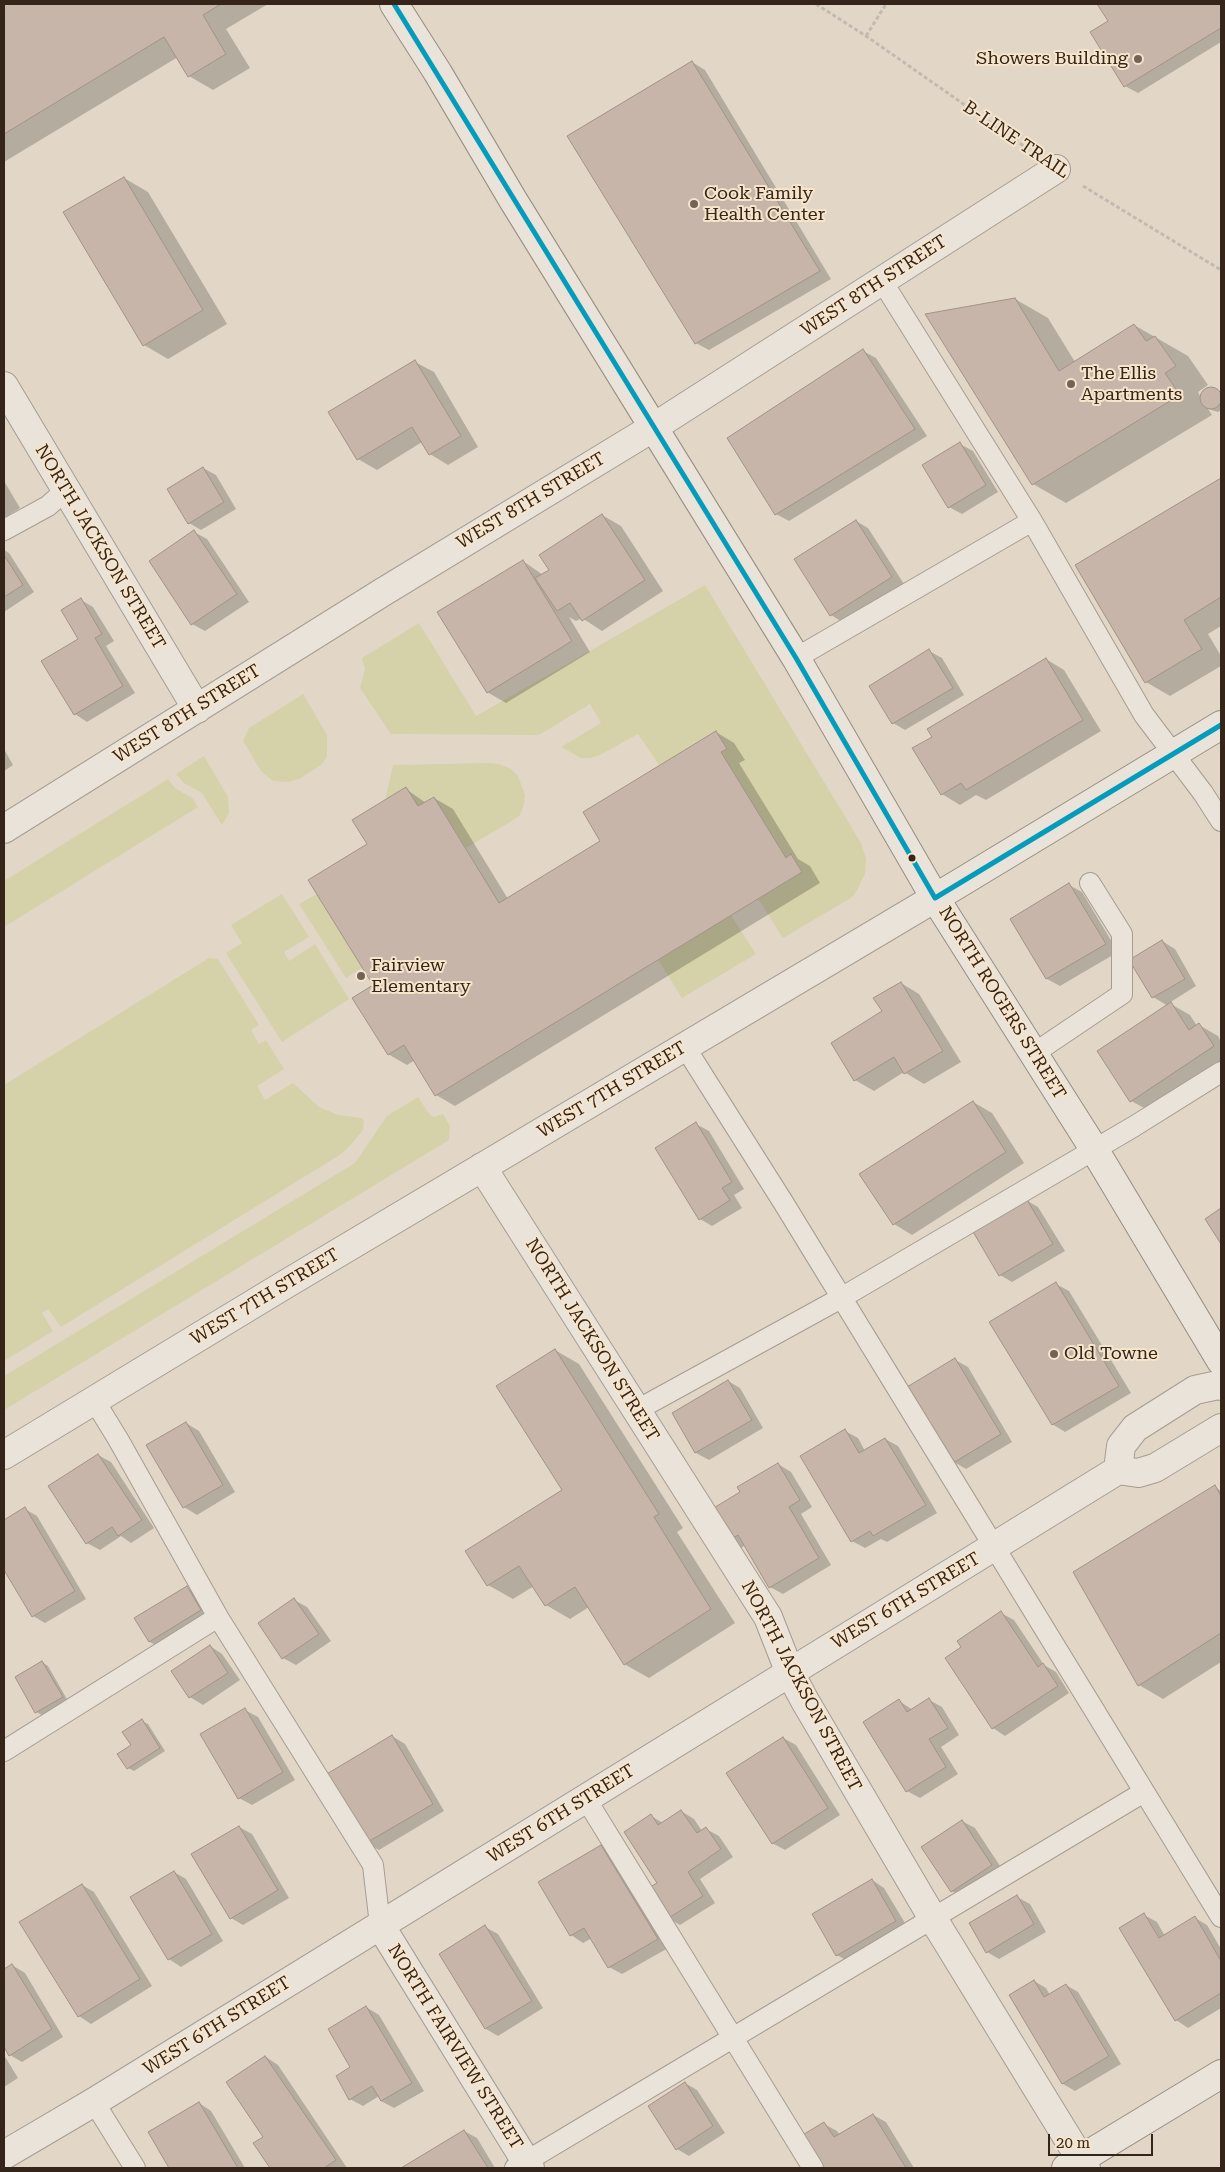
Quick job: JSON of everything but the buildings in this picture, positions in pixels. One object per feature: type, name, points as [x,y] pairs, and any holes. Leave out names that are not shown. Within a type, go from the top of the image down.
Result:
[{"type":"street","name":"NORTH ROGERS STREET","points":[[394,4],[796,658],[935,898],[1094,1149],[1221,1361]]},
{"type":"street","name":"WEST 8TH STREET","points":[[4,829],[383,592],[654,427],[1056,169]]},
{"type":"street","name":"NORTH JACKSON STREET","points":[[4,386],[197,709]]},
{"type":"street","name":"WEST 7TH STREET","points":[[4,1455],[1221,725]]},
{"type":"street","name":"NORTH JACKSON STREET","points":[[482,1167],[768,1617],[790,1672],[1077,2165]]},
{"type":"street","points":[[1221,1386],[1196,1390],[1135,1428],[1121,1446],[1118,1470],[1138,1473],[1155,1468],[1221,1428]]},
{"type":"street","name":"WEST 6TH STREET","points":[[4,2155],[94,2102],[1118,1470]]},
{"type":"street","name":"NORTH FAIRVIEW STREET","points":[[380,1925],[523,2166]]},
{"type":"street","points":[[1077,2165],[1221,2074]]},
{"type":"lane","points":[[882,281],[1032,521],[1144,715],[1203,793],[1221,822]]},
{"type":"lane","points":[[4,530],[48,506],[66,490]]},
{"type":"lane","points":[[796,658],[1032,521]]},
{"type":"lane","points":[[1033,1054],[1122,994],[1122,934],[1090,883]]},
{"type":"lane","points":[[685,1046],[1221,1917]]},
{"type":"lane","points":[[636,1410],[840,1298],[1221,1072]]},
{"type":"lane","points":[[94,1400],[218,1617],[373,1865],[380,1925]]},
{"type":"lane","points":[[4,1751],[218,1617]]},
{"type":"lane","points":[[523,2166],[932,1917],[1144,1792]]},
{"type":"lane","points":[[586,1799],[812,2168]]},
{"type":"lane","points":[[94,2102],[135,2168]]},
{"type":"path","name":"B-LINE TRAIL","points":[[816,4],[866,36],[1056,169],[1221,270]]},
{"type":"path","points":[[866,36],[886,4]]},
{"type":"shaded area","points":[[705,585],[861,843],[866,859],[865,874],[851,898],[783,938],[758,899],[802,872],[792,854],[786,858],[721,752],[727,749],[716,731],[659,765],[638,734],[600,755],[581,758],[561,747],[601,723],[590,704],[539,735],[391,734],[360,688],[365,669],[362,658],[419,623],[476,716]]},
{"type":"shaded area","points":[[303,694],[327,735],[327,757],[321,765],[299,779],[288,782],[273,781],[261,771],[243,741],[249,728]]},
{"type":"shaded area","points":[[204,756],[228,797],[229,813],[222,825],[202,793],[184,783],[176,774]]},
{"type":"shaded area","points":[[499,764],[511,769],[518,776],[525,795],[524,804],[520,815],[466,848],[434,797],[418,806],[385,800],[393,765]]},
{"type":"shaded area","points":[[168,779],[175,788],[192,798],[198,807],[4,927],[4,881]]},
{"type":"shaded area","points":[[282,894],[309,937],[284,952],[289,961],[315,944],[349,999],[282,1042],[226,953],[242,943],[231,925]]},
{"type":"shaded area","points":[[317,894],[362,968],[346,978],[299,904]]},
{"type":"shaded area","points":[[731,915],[756,954],[682,998],[658,960]]},
{"type":"shaded area","points":[[209,958],[218,959],[259,1025],[251,1030],[259,1044],[266,1040],[284,1069],[257,1086],[265,1100],[293,1083],[319,1107],[338,1115],[361,1118],[364,1121],[363,1130],[347,1149],[338,1156],[61,1327],[48,1309],[42,1313],[53,1331],[4,1361],[4,1085]]},
{"type":"shaded area","points":[[418,1097],[430,1115],[434,1117],[443,1114],[450,1126],[449,1140],[4,1410],[4,1376],[355,1163],[387,1116]]},
{"type":"transit line","points":[[394,4],[796,658],[935,898],[1221,725]]},
{"type":"place","name":"Showers Building","points":[[1138,59]]},
{"type":"place","name":"Cook Family Health Center","points":[[694,204]]},
{"type":"place","name":"The Ellis Apartments","points":[[1071,384]]},
{"type":"place","name":"Fairview Elementary","points":[[361,976]]},
{"type":"place","name":"Old Towne","points":[[1054,1354]]}]
